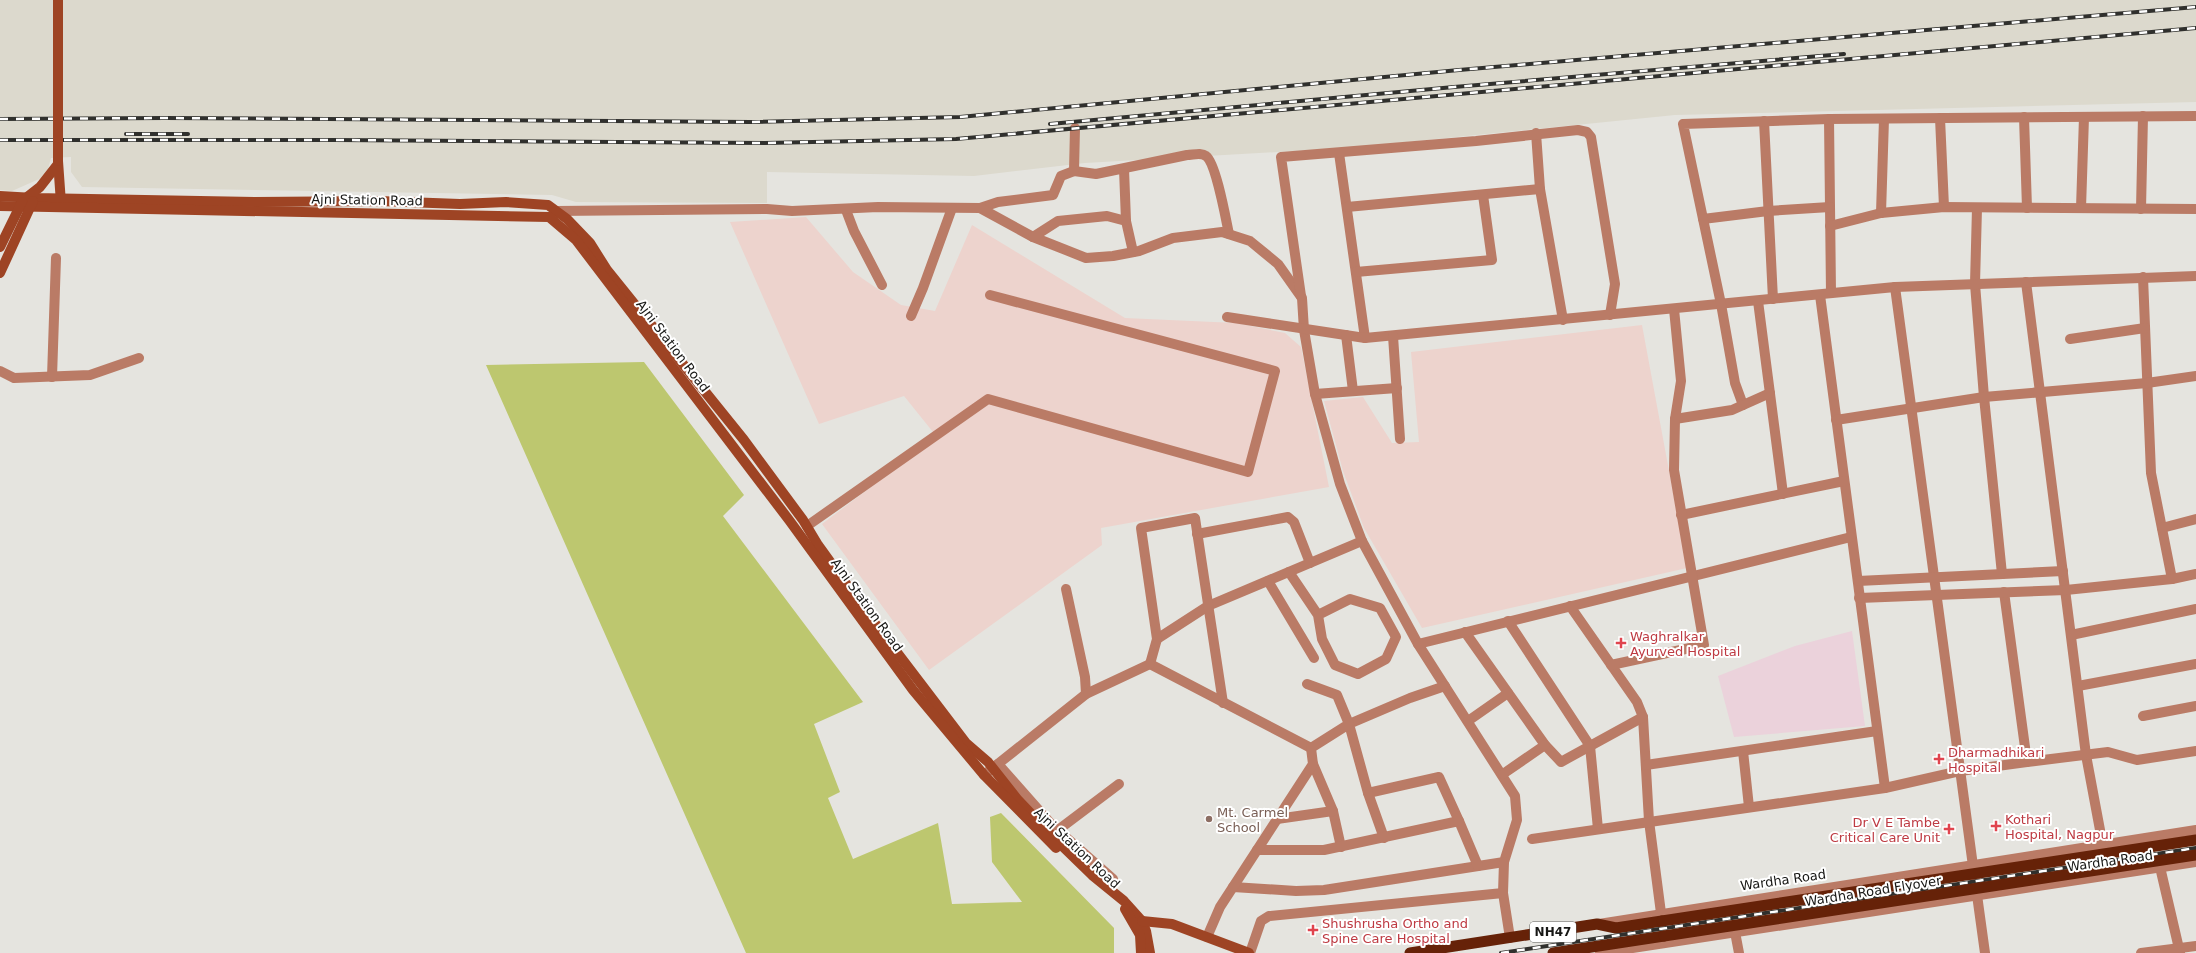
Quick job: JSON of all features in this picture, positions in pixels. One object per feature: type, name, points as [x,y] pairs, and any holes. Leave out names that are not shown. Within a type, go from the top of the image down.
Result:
[{"type":"highway","name":"Wardha Road Flyover","points":[[1597,924],[1616,928],[2196,840]]},
{"type":"highway","name":"Wardha Road Flyover","points":[[1553,953],[2196,855]]},
{"type":"highway","name":"Wardha Road","points":[[1410,953],[1597,924]]},
{"type":"main road","points":[[58,0],[58,163],[61,202]]},
{"type":"main road","points":[[0,247],[27,201],[40,187],[58,163]]},
{"type":"main road","points":[[0,196],[27,201]]},
{"type":"main road","points":[[0,206],[27,201]]},
{"type":"main road","points":[[0,273],[27,201]]},
{"type":"main road","name":"Ajni Station Road","points":[[27,201],[549,217],[554,215],[566,218],[590,243],[607,270],[747,464],[806,532],[966,744],[996,766],[1018,800],[1057,841],[1135,915]]},
{"type":"main road","name":"Ajni Station Road","points":[[256,207],[323,201],[460,204],[506,202],[548,205],[554,215]]},
{"type":"main road","name":"Ajni Station Road","points":[[676,364],[757,457],[913,690],[984,775],[1046,840],[1135,915]]},
{"type":"main road","points":[[747,464],[757,457]]},
{"type":"main road","points":[[1135,915],[1172,924],[1249,953]]},
{"type":"main road","points":[[1135,915],[1140,935],[1141,953]]},
{"type":"main road","points":[[1135,915],[1146,930],[1150,953]]},
{"type":"street","points":[[2141,209],[2143,116]]},
{"type":"street","points":[[1743,405],[1735,384],[1721,304],[1682,124],[1829,119],[2196,116]]},
{"type":"street","points":[[2024,117],[2027,208]]},
{"type":"street","points":[[2081,208],[2084,117]]},
{"type":"street","points":[[1940,118],[1944,207]]},
{"type":"street","points":[[1829,119],[1831,294]]},
{"type":"street","points":[[1881,213],[1884,119]]},
{"type":"street","points":[[1764,121],[1773,299]]},
{"type":"street","points":[[1074,128],[1074,171]]},
{"type":"street","points":[[1510,938],[1503,893],[1504,862],[1517,820],[1515,796],[1503,774],[1418,644],[1362,541],[1340,484],[1316,394],[1304,330],[1302,298],[1281,157],[1476,141],[1536,133],[1578,130],[1587,132],[1591,137],[1615,284],[1610,315]]},
{"type":"street","points":[[1536,133],[1540,189],[1563,320]]},
{"type":"street","points":[[1339,152],[1364,338]]},
{"type":"street","points":[[554,215],[846,210],[878,206],[980,208],[998,202],[1053,195],[1061,176],[1074,171],[1096,174],[1187,155],[1201,154],[1207,156],[1214,169],[1229,234]]},
{"type":"street","points":[[1124,169],[1126,222],[1133,252]]},
{"type":"street","points":[[1347,207],[1540,189]]},
{"type":"street","points":[[1356,272],[1492,260],[1483,195]]},
{"type":"street","points":[[1703,219],[1768,211],[1830,207]]},
{"type":"street","points":[[1830,226],[1881,213],[1944,207],[2196,210]]},
{"type":"street","points":[[911,316],[923,288],[952,208]]},
{"type":"street","points":[[980,208],[1033,236],[1086,258],[1133,252],[1173,238],[1222,232],[1250,241],[1278,264],[1302,298]]},
{"type":"street","points":[[1977,208],[1975,284],[1984,397],[2002,574]]},
{"type":"street","points":[[846,210],[854,231],[882,285]]},
{"type":"street","points":[[1033,236],[1058,221],[1107,216],[1126,222]]},
{"type":"street","points":[[52,377],[56,258]]},
{"type":"street","points":[[1227,317],[1364,338],[1895,287],[2196,276]]},
{"type":"street","points":[[2143,277],[2151,473],[2172,579]]},
{"type":"street","points":[[2026,282],[2086,755],[2103,846]]},
{"type":"street","points":[[1895,287],[1972,866],[1985,953]]},
{"type":"street","points":[[806,532],[988,399],[1248,472],[1275,371],[990,295]]},
{"type":"street","points":[[1820,295],[1885,788]]},
{"type":"street","points":[[1758,301],[1783,494]]},
{"type":"street","points":[[1611,665],[1704,646],[1674,470],[1675,419],[1681,381],[1674,309]]},
{"type":"street","points":[[2070,339],[2145,328]]},
{"type":"street","points":[[1346,335],[1353,391]]},
{"type":"street","points":[[1393,336],[1400,439]]},
{"type":"street","points":[[0,371],[14,378],[90,375],[138,358]]},
{"type":"street","points":[[1836,420],[1984,397],[2147,383],[2196,376]]},
{"type":"street","points":[[1316,394],[1397,388]]},
{"type":"street","points":[[1675,419],[1732,410],[1770,393]]},
{"type":"street","points":[[1681,515],[1844,481]]},
{"type":"street","points":[[1197,534],[1288,517],[1294,522],[1310,563]]},
{"type":"street","points":[[1150,664],[1156,639],[1141,528],[1195,518],[1224,702]]},
{"type":"street","points":[[2162,528],[2196,520]]},
{"type":"street","points":[[1418,644],[1851,537]]},
{"type":"street","points":[[1156,639],[1208,606],[1362,541]]},
{"type":"street","points":[[1289,572],[1318,615],[1322,639],[1335,665],[1358,674],[1386,659],[1396,637],[1380,608],[1350,599],[1318,615]]},
{"type":"street","points":[[1858,581],[1934,579],[2002,574],[2063,573]]},
{"type":"street","points":[[1859,598],[1936,592],[2004,592],[2065,588],[2172,579],[2196,574]]},
{"type":"street","points":[[1268,581],[1314,658]]},
{"type":"street","points":[[1066,589],[1084,677],[1086,694]]},
{"type":"street","points":[[2004,592],[2028,762]]},
{"type":"street","points":[[1570,606],[1637,702],[1643,717],[1649,821],[1661,913]]},
{"type":"street","points":[[2071,635],[2196,609]]},
{"type":"street","points":[[1391,627],[1404,619]]},
{"type":"street","points":[[1508,621],[1590,746],[1598,829]]},
{"type":"street","points":[[1465,632],[1545,746],[1561,762],[1643,717]]},
{"type":"street","points":[[984,775],[1086,694],[1150,664]]},
{"type":"street","points":[[1150,664],[1311,748]]},
{"type":"street","points":[[2078,686],[2196,664]]},
{"type":"street","points":[[1307,684],[1337,696],[1349,724],[1368,793],[1384,838]]},
{"type":"street","points":[[1311,748],[1349,724],[1410,698],[1445,686]]},
{"type":"street","points":[[1468,721],[1508,693]]},
{"type":"street","points":[[2142,716],[2196,706]]},
{"type":"street","points":[[1646,765],[1877,731]]},
{"type":"street","points":[[1503,774],[1545,746]]},
{"type":"street","points":[[1311,748],[1313,764],[1333,811],[1341,846]]},
{"type":"street","points":[[1742,751],[1749,807]]},
{"type":"street","points":[[1532,839],[1885,788],[1960,771],[2108,752],[2137,760],[2196,751]]},
{"type":"street","points":[[1206,937],[1220,907],[1313,764]]},
{"type":"street","points":[[996,766],[1058,830],[1114,879]]},
{"type":"street","points":[[1368,793],[1439,777],[1478,866]]},
{"type":"street","points":[[1058,830],[1119,784]]},
{"type":"street","points":[[1278,819],[1333,811]]},
{"type":"street","points":[[1257,850],[1324,850],[1459,821]]},
{"type":"street","name":"Wardha Road","points":[[1597,924],[2103,846],[2196,830]]},
{"type":"street","points":[[1233,887],[1291,891],[1324,890],[1504,862]]},
{"type":"street","name":"Wardha Road","points":[[1600,953],[1977,894],[2196,862]]},
{"type":"street","points":[[2160,868],[2179,950]]},
{"type":"street","points":[[1249,953],[1261,921],[1269,916],[1503,893]]},
{"type":"street","points":[[1735,932],[1738,953]]},
{"type":"street","points":[[2141,953],[2179,950],[2196,946]]},
{"type":"shaded area","points":[[0,0],[2196,0],[2196,102],[1675,115],[1347,148],[1085,163],[974,176],[767,172],[767,203],[576,202],[552,195],[82,187],[71,172],[71,157],[51,158],[46,176],[12,191],[0,190]]},
{"type":"shaded area","points":[[806,217],[853,272],[901,305],[935,311],[972,225],[1125,318],[1236,323],[1285,333],[1301,347],[1329,487],[1101,528],[1102,545],[929,670],[822,524],[937,437],[904,396],[819,424],[730,222]]},
{"type":"shaded area","points":[[1642,325],[1687,568],[1422,628],[1364,528],[1343,471],[1324,401],[1363,397],[1392,443],[1419,442],[1411,352]]},
{"type":"shaded area","points":[[1852,631],[1865,726],[1734,737],[1718,676],[1795,646]]},
{"type":"green space","points":[[644,362],[744,495],[723,516],[863,702],[814,724],[840,792],[828,798],[853,859],[938,823],[952,904],[1022,902],[992,862],[990,817],[1001,813],[1114,928],[1114,953],[746,953],[486,365]]},
{"type":"railway","points":[[0,119],[165,118],[751,122],[960,117],[1459,70],[2196,7]]},
{"type":"railway","points":[[0,140],[336,140],[765,143],[956,139],[2196,28]]},
{"type":"railway","points":[[1050,124],[1454,87],[1844,54]]},
{"type":"railway","points":[[126,134],[188,134]]},
{"type":"railway","points":[[1501,953],[2196,848]]},
{"type":"place","name":"Waghralkar Ayurved Hospital","points":[[1621,643]]},
{"type":"place","name":"Dharmadhikari Hospital","points":[[1939,759]]},
{"type":"place","name":"Mt. Carmel School","points":[[1209,819]]},
{"type":"place","name":"Kothari Hospital, Nagpur","points":[[1996,826]]},
{"type":"place","name":"Dr V E Tambe Critical Care Unit","points":[[1949,829]]},
{"type":"place","name":"Shushrusha Ortho and Spine Care Hospital","points":[[1313,930]]}]
